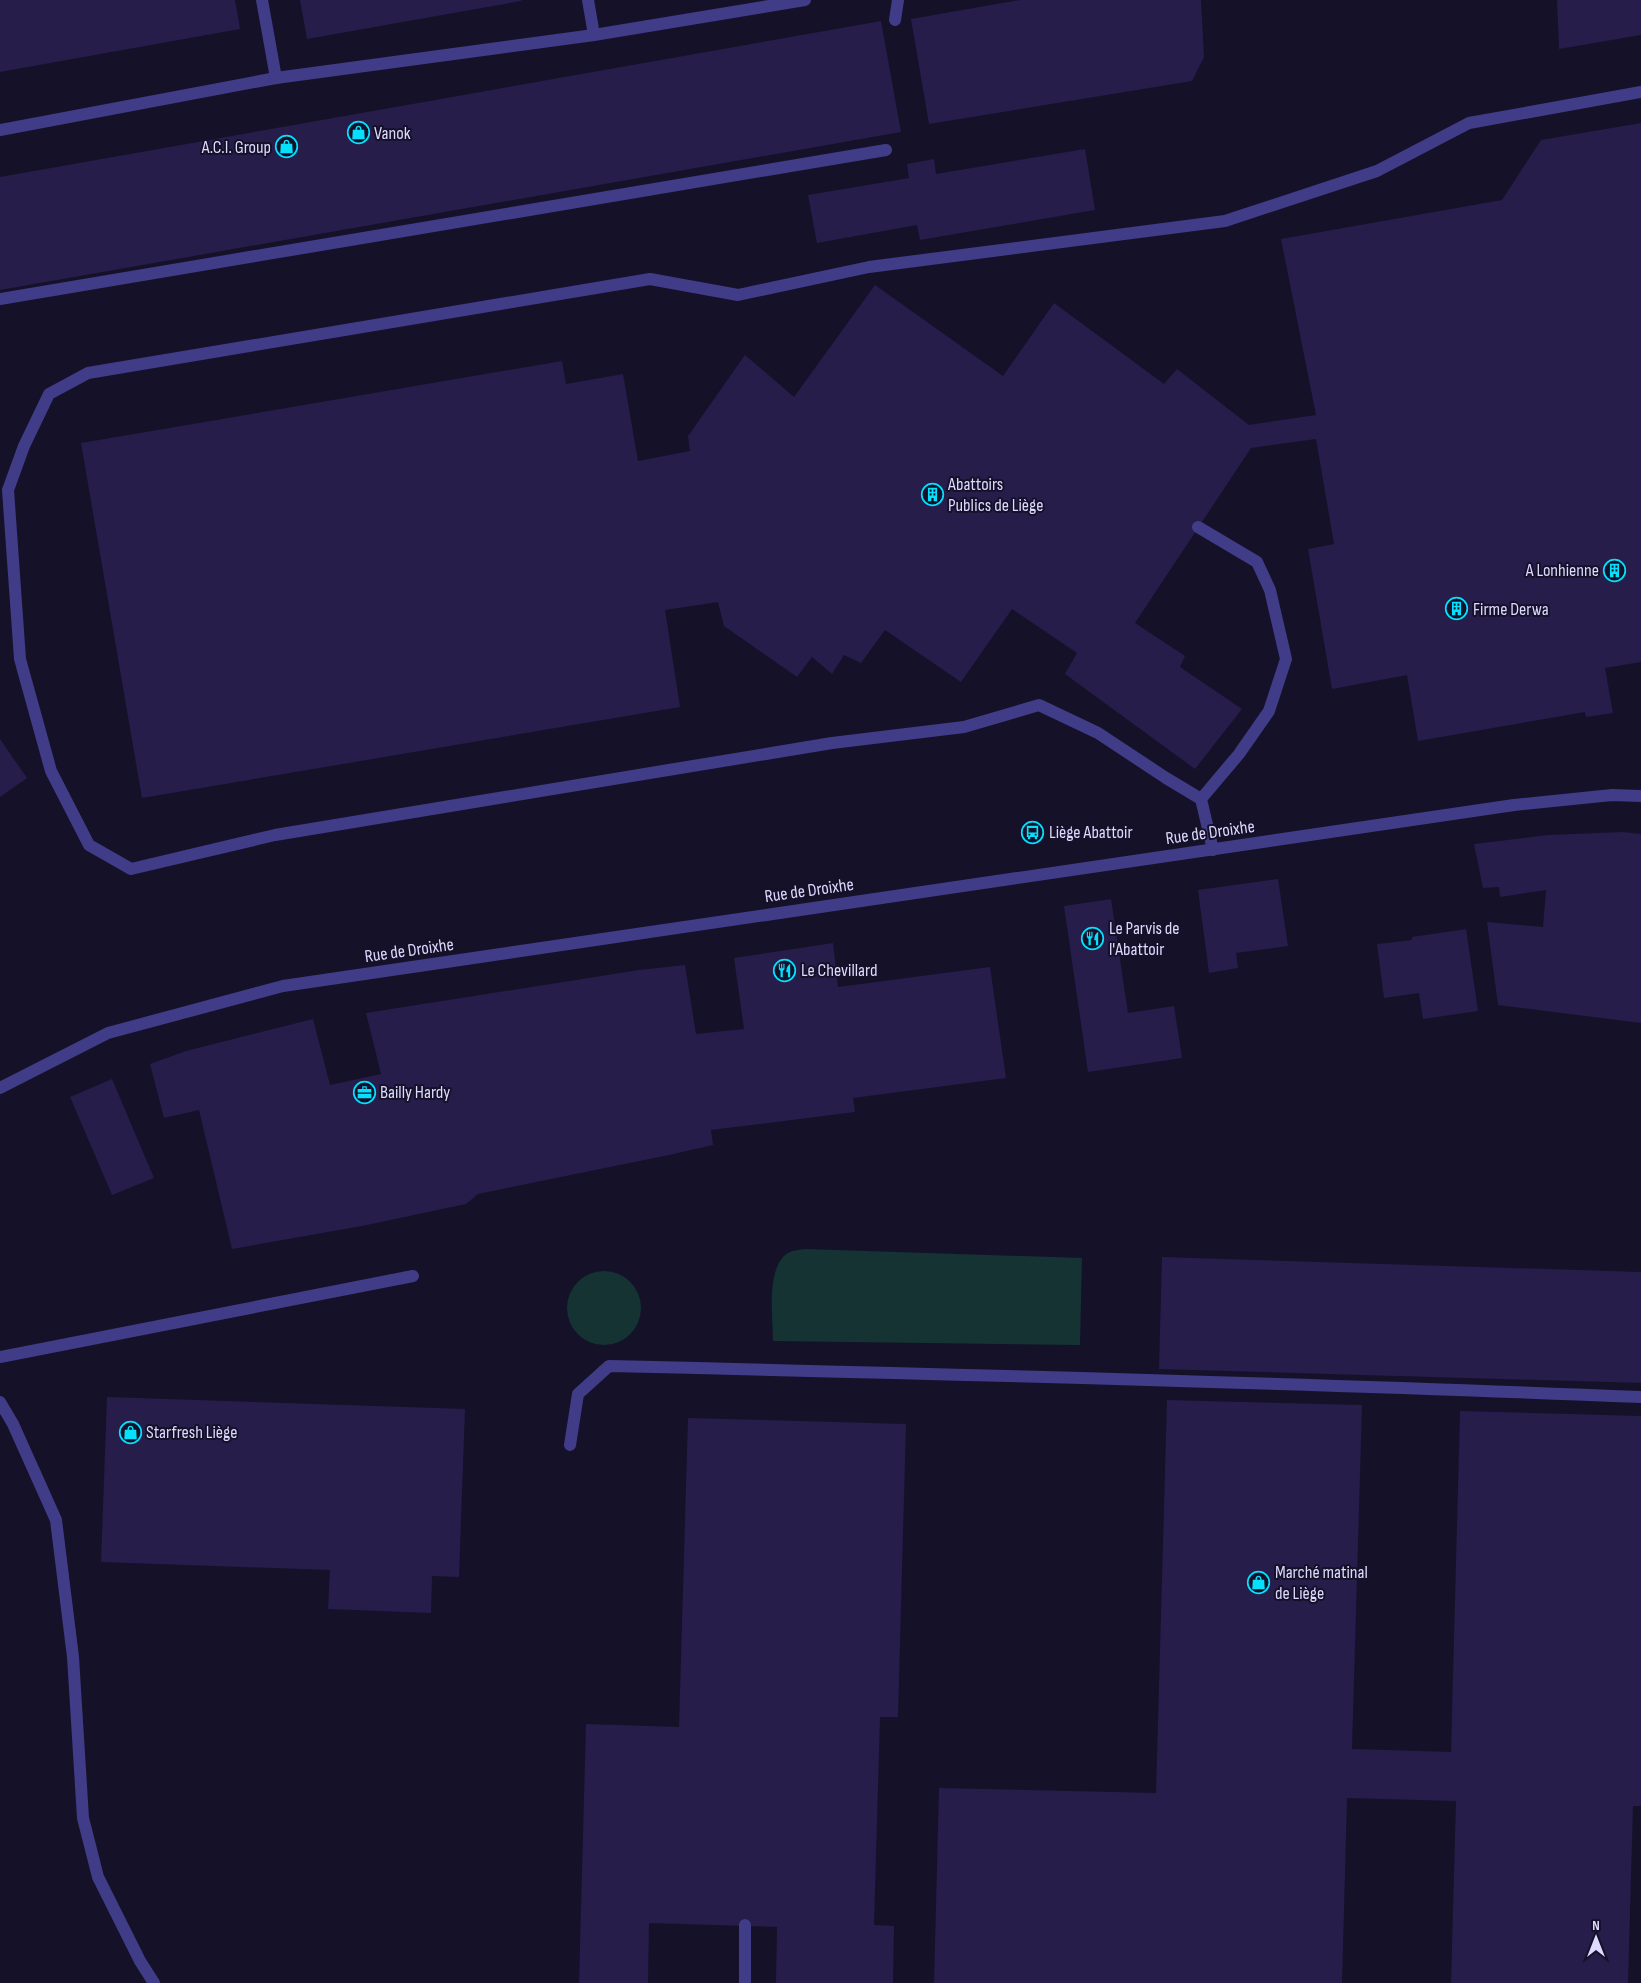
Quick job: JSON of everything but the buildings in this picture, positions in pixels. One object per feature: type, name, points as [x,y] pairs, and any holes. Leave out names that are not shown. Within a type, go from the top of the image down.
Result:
[{"type":"street","points":[[262,0],[276,78]]},
{"type":"street","points":[[588,0],[594,35]]},
{"type":"street","points":[[0,130],[276,78],[594,35],[805,0]]},
{"type":"street","points":[[895,20],[898,0]]},
{"type":"street","points":[[1213,850],[1201,799],[1098,733],[1039,705],[964,727],[822,745],[275,835],[131,869],[89,845],[51,771],[20,659],[8,490],[24,446],[49,394],[88,373],[650,279],[738,295],[869,267],[1225,221],[1377,171],[1469,123],[1641,92]]},
{"type":"street","points":[[0,299],[886,150]]},
{"type":"street","points":[[1198,527],[1257,562],[1270,590],[1286,659],[1269,711],[1239,754],[1201,799]]},
{"type":"street","name":"Rue de Droixhe","points":[[0,1088],[108,1032],[283,986],[1514,805],[1612,795],[1641,796]]},
{"type":"street","points":[[0,1357],[413,1276]]},
{"type":"street","points":[[570,1445],[578,1394],[609,1366],[1419,1388],[1641,1397]]},
{"type":"street","points":[[0,1402],[13,1424],[56,1520],[73,1657],[83,1818],[98,1878],[140,1961],[154,1983]]},
{"type":"street","points":[[745,1925],[745,1983]]},
{"type":"green space","points":[[805,1249],[1082,1258],[1080,1345],[773,1341],[772,1292],[777,1268],[782,1258],[790,1252]]},
{"type":"green space","points":[[604,1271],[618,1274],[630,1282],[638,1294],[641,1308],[638,1322],[630,1334],[618,1342],[604,1345],[590,1342],[578,1334],[570,1322],[567,1308],[570,1294],[578,1282],[590,1274]]},
{"type":"place","name":"Vanok","points":[[358,133]]},
{"type":"place","name":"A.C.I. Group","points":[[287,147]]},
{"type":"place","name":"Abattoirs Publics de Liège","points":[[932,494]]},
{"type":"place","name":"A Lonhienne","points":[[1615,570]]},
{"type":"place","name":"Firme Derwa","points":[[1457,609]]},
{"type":"place","name":"Liège Abattoir","points":[[1033,832]]},
{"type":"place","name":"Le Parvis de l'Abattoir","points":[[1093,938]]},
{"type":"place","name":"Le Chevillard","points":[[785,970]]},
{"type":"place","name":"Bailly Hardy","points":[[364,1092]]},
{"type":"place","name":"Starfresh Liège","points":[[130,1432]]},
{"type":"place","name":"Marché matinal de Liège","points":[[1259,1582]]}]
